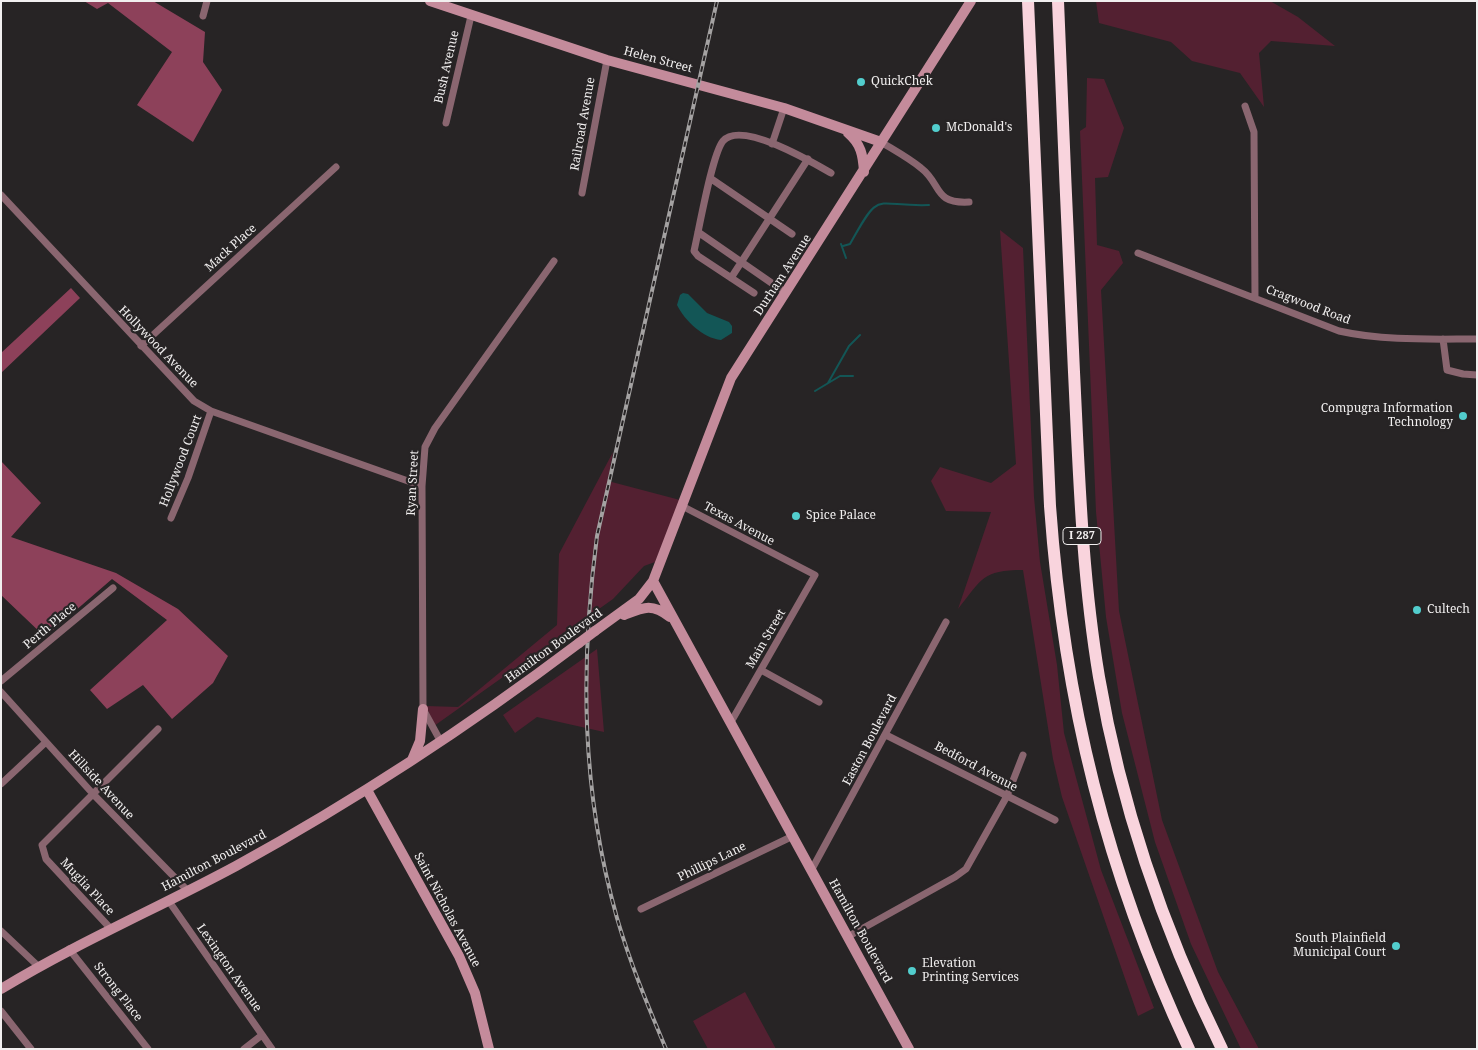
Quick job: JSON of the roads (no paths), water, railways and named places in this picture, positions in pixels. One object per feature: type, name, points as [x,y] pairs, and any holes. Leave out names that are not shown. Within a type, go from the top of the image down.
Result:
[{"type":"highway","name":"I 287","points":[[1028,1],[1050,506],[1063,636],[1084,754],[1110,850],[1151,964],[1189,1049]]},
{"type":"highway","name":"I 287","points":[[1058,1],[1081,519],[1086,581],[1099,679],[1119,770],[1146,863],[1179,955],[1222,1049]]},
{"type":"main road","name":"Helen Street","points":[[430,1],[608,60],[784,108],[881,142]]},
{"type":"main road","name":"Durham Avenue","points":[[653,581],[731,378],[972,1]]},
{"type":"main road","points":[[843,129],[855,139],[861,149],[864,172]]},
{"type":"main road","name":"Hamilton Boulevard","points":[[1,989],[69,949],[235,866],[367,790],[477,718],[639,599],[653,581],[849,936],[909,1049]]},
{"type":"main road","points":[[609,621],[640,608],[652,607],[661,609],[674,620]]},
{"type":"main road","points":[[412,760],[420,741],[423,709]]},
{"type":"main road","name":"Saint Nicholas Avenue","points":[[367,790],[460,956],[475,993],[490,1049]]},
{"type":"street","points":[[203,16],[207,1]]},
{"type":"street","name":"Bush Avenue","points":[[446,123],[471,16]]},
{"type":"street","name":"Railroad Avenue","points":[[582,193],[608,60]]},
{"type":"street","name":"Cragwood Road","points":[[1245,106],[1254,132],[1256,297]]},
{"type":"street","points":[[772,144],[784,108]]},
{"type":"street","points":[[754,293],[694,251],[710,178],[716,156],[724,140],[741,134],[808,159],[831,173]]},
{"type":"street","points":[[881,142],[928,174],[937,191],[943,196],[957,203],[968,202]]},
{"type":"street","points":[[731,278],[808,159]]},
{"type":"street","name":"Mack Place","points":[[141,346],[336,167]]},
{"type":"street","points":[[710,178],[792,234]]},
{"type":"street","name":"Hollywood Avenue","points":[[1,195],[194,401],[211,411],[422,486]]},
{"type":"street","points":[[698,232],[786,293]]},
{"type":"street","name":"Cragwood Road","points":[[1138,253],[1256,297],[1339,331],[1368,338],[1477,339]]},
{"type":"street","name":"Ryan Street","points":[[441,742],[423,709],[422,486],[425,447],[435,428],[554,261]]},
{"type":"street","points":[[1442,339],[1447,370],[1463,374],[1477,374]]},
{"type":"street","name":"Hollywood Court","points":[[171,518],[188,478],[211,411]]},
{"type":"street","name":"Texas Avenue","points":[[682,506],[805,572]]},
{"type":"street","name":"Main Street","points":[[731,722],[815,575],[805,572]]},
{"type":"street","name":"Perth Place","points":[[1,681],[113,588]]},
{"type":"street","name":"Easton Boulevard","points":[[812,869],[946,622]]},
{"type":"street","points":[[761,670],[819,702]]},
{"type":"street","name":"Hillside Avenue","points":[[1,692],[94,795],[187,890]]},
{"type":"street","points":[[94,795],[158,729]]},
{"type":"street","name":"Bedford Avenue","points":[[886,735],[1055,820]]},
{"type":"street","points":[[1,784],[46,742]]},
{"type":"street","points":[[849,936],[966,869],[1007,796],[1023,755]]},
{"type":"street","name":"Muglia Place","points":[[94,795],[42,845],[47,861],[110,929]]},
{"type":"street","name":"Phillips Lane","points":[[641,909],[794,836]]},
{"type":"street","name":"Lexington Avenue","points":[[168,900],[272,1049]]},
{"type":"street","points":[[1,931],[38,966]]},
{"type":"street","name":"Strong Place","points":[[69,949],[148,1049]]},
{"type":"street","points":[[1,1011],[31,1049]]},
{"type":"street","points":[[244,1049],[262,1034]]},
{"type":"water","points":[[683,293],[688,294],[707,313],[729,322],[732,326],[732,333],[721,340],[714,339],[695,328],[677,305],[680,295]]},
{"type":"waterway","points":[[843,246],[850,244],[868,215],[880,204],[929,205]]},
{"type":"waterway","points":[[841,244],[846,258]]},
{"type":"waterway","points":[[828,383],[849,346],[860,335]]},
{"type":"waterway","points":[[815,391],[840,376],[853,376]]},
{"type":"railway","points":[[666,1049],[646,1001],[617,918],[596,823],[587,728],[588,633],[597,536],[717,1]]},
{"type":"place","name":"QuickChek","points":[[861,82]]},
{"type":"place","name":"McDonald's","points":[[936,128]]},
{"type":"place","name":"Compugra Information Technology","points":[[1463,416]]},
{"type":"place","name":"Spice Palace","points":[[796,516]]},
{"type":"place","name":"Cultech","points":[[1417,610]]},
{"type":"place","name":"South Plainfield Municipal Court","points":[[1396,946]]},
{"type":"place","name":"Elevation Printing Services","points":[[912,971]]}]
